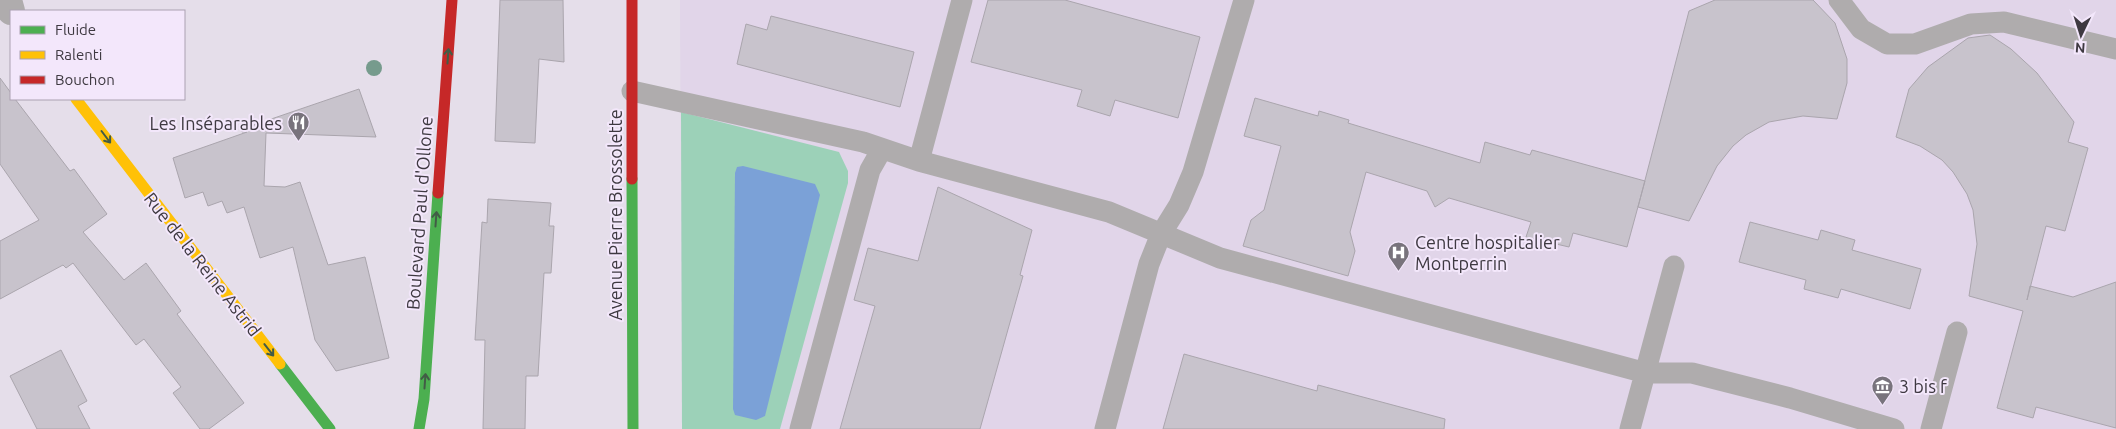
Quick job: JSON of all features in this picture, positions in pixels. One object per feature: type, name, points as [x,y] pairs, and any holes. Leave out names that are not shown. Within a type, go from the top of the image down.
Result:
[{"type":"street","name":"Boulevard Paul d'Ollone","points":[[419,429],[424,390],[452,0]]},
{"type":"street","name":"Avenue Pierre Brossolette","points":[[632,0],[633,429]]},
{"type":"street","name":"Rue de la Reine Astrid","points":[[77,100],[330,429]]},
{"type":"lane","points":[[919,161],[962,0]]},
{"type":"lane","points":[[1105,429],[1149,264],[1161,234],[1178,205],[1193,172],[1244,0]]},
{"type":"lane","points":[[1839,0],[1862,29],[1887,44],[1915,44],[1971,24],[2004,22],[2116,49]]},
{"type":"lane","points":[[632,91],[853,140],[919,161],[1109,212],[1220,258],[1646,374],[1692,373],[1790,398],[1894,429]]},
{"type":"lane","points":[[800,429],[870,170],[882,149]]},
{"type":"lane","points":[[1630,429],[1674,266]]},
{"type":"lane","points":[[1931,429],[1958,332]]},
{"type":"shaded area","name":"Centre hospitalier Montperrin","points":[[680,0],[2116,0],[2116,429],[682,429]]},
{"type":"green space","points":[[681,112],[839,152],[848,171],[848,183],[780,429],[682,429]]},
{"type":"water","points":[[743,166],[815,184],[820,195],[765,416],[756,420],[735,415],[733,409],[735,173],[737,167]]},
{"type":"building","points":[[500,0],[563,0],[564,62],[539,59],[535,143],[495,141]]},
{"type":"building","points":[[988,0],[1065,0],[1200,37],[1178,118],[1115,100],[1110,116],[1077,106],[1082,90],[971,62]]},
{"type":"building","points":[[1715,0],[1813,0],[1835,23],[1847,59],[1847,83],[1837,119],[1803,116],[1769,122],[1746,135],[1733,146],[1717,166],[1689,221],[1638,207],[1689,11]]},
{"type":"building","points":[[771,16],[914,52],[900,107],[737,64],[746,24],[767,30]]},
{"type":"building","points":[[1990,35],[2011,49],[2037,73],[2074,122],[2068,142],[2088,148],[2065,231],[2046,226],[2031,286],[2073,297],[2116,282],[2116,428],[2036,407],[2033,418],[1997,408],[2023,311],[1969,296],[1977,244],[1973,210],[1967,194],[1953,172],[1942,160],[1920,146],[1896,137],[1909,89],[1928,67],[1968,38]]},
{"type":"building","points":[[0,78],[10,92],[10,100],[16,100],[70,171],[74,169],[107,214],[83,232],[124,280],[146,263],[181,311],[177,314],[244,403],[209,429],[200,429],[173,393],[181,387],[144,339],[136,345],[73,263],[66,268],[63,265],[0,299],[0,241],[39,220],[0,164]]},
{"type":"building","points":[[359,89],[376,137],[266,133],[264,186],[285,187],[300,182],[328,265],[365,257],[389,358],[336,371],[315,340],[293,247],[260,258],[244,207],[227,213],[222,201],[208,206],[203,192],[185,198],[173,158],[247,132],[242,132],[242,129]]},
{"type":"building","points":[[1255,98],[1318,116],[1319,111],[1349,120],[1348,123],[1480,163],[1485,142],[1530,155],[1532,150],[1645,181],[1627,247],[1573,233],[1569,247],[1526,237],[1531,222],[1449,198],[1435,207],[1427,191],[1366,172],[1350,232],[1355,251],[1348,276],[1243,246],[1251,220],[1264,210],[1281,146],[1244,136]]},
{"type":"building","points":[[938,187],[1032,230],[1020,275],[1023,276],[980,429],[840,429],[875,306],[854,300],[868,248],[918,261]]},
{"type":"building","points":[[488,199],[551,203],[549,226],[554,226],[551,273],[544,273],[538,376],[526,376],[525,429],[483,429],[485,340],[475,340],[482,222],[487,223]]},
{"type":"building","points":[[1750,222],[1818,240],[1821,230],[1855,240],[1852,250],[1921,269],[1910,309],[1841,289],[1838,298],[1804,289],[1806,280],[1739,262]]},
{"type":"building","points":[[61,350],[87,401],[78,406],[90,429],[37,429],[10,376]]},
{"type":"building","points":[[1184,354],[1317,391],[1318,385],[1445,419],[1444,429],[1163,429]]},
{"type":"traffic: fast","points":[[632,179],[633,429]]},
{"type":"traffic: fast","points":[[419,429],[424,399],[438,193]]},
{"type":"traffic: fast","points":[[280,364],[330,429]]},
{"type":"traffic: slow","points":[[77,100],[280,364]]},
{"type":"traffic: jam","points":[[438,193],[452,0]]},
{"type":"traffic: jam","points":[[632,0],[632,179]]},
{"type":"place","name":"Les Inséparables","points":[[298,142]]},
{"type":"place","name":"Centre hospitalier Montperrin","points":[[1399,271]]},
{"type":"place","name":"3 bis f","points":[[1883,405]]}]
